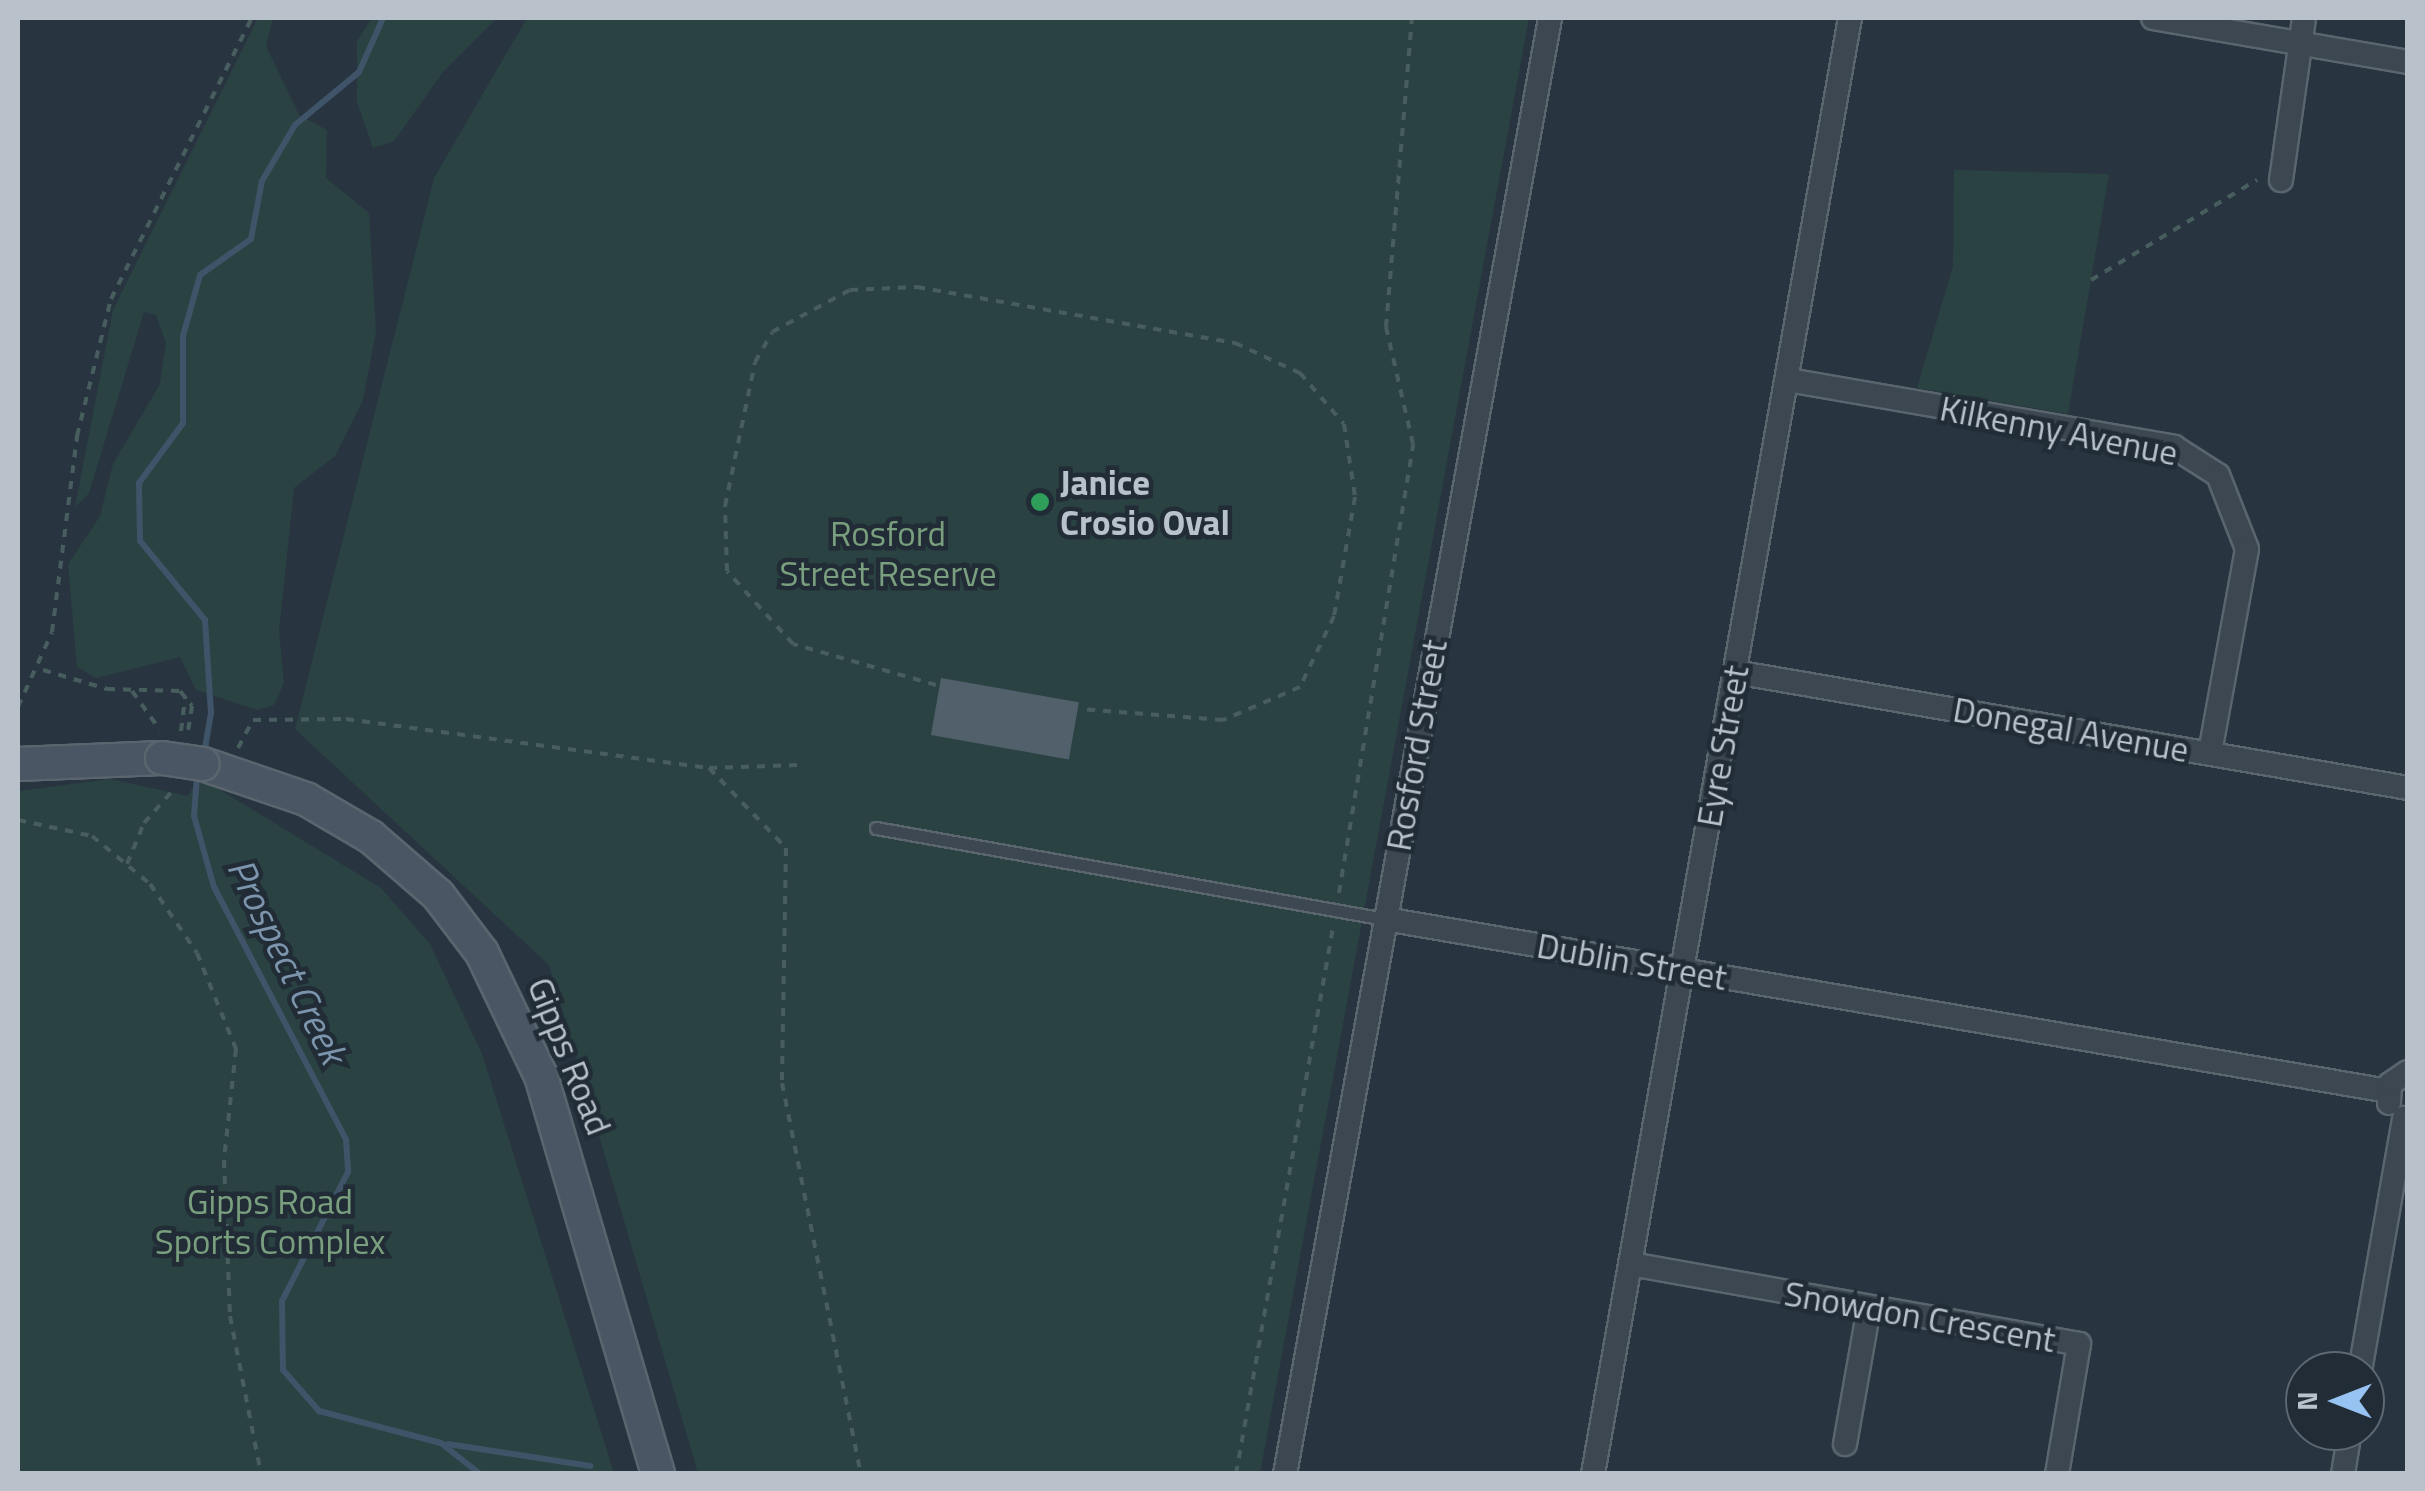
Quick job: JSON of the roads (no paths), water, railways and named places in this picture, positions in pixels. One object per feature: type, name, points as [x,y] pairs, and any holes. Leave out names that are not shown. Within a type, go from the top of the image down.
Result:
[{"type":"main road","name":"Gipps Road","points":[[18,764],[165,746],[236,761],[371,837],[438,895],[482,952],[541,1076],[658,1474]]},
{"type":"street","name":"Rosford Street","points":[[1285,1474],[1550,18]]},
{"type":"street","name":"Eyre Street","points":[[1594,1474],[1850,18]]},
{"type":"street","points":[[2153,18],[2408,62]]},
{"type":"street","points":[[2281,180],[2304,18]]},
{"type":"street","name":"Kilkenny Avenue","points":[[1788,380],[2174,447],[2218,475],[2247,549],[2210,752]]},
{"type":"street","name":"Donegal Avenue","points":[[1735,672],[2408,788]]},
{"type":"street","name":"Dublin Street","points":[[1385,920],[2388,1091]]},
{"type":"street","points":[[2364,1351],[2406,1118],[2388,1091],[2408,1072]]},
{"type":"street","name":"Snowdon Crescent","points":[[1631,1264],[2079,1344],[2056,1474]]},
{"type":"street","points":[[1845,1444],[1869,1308]]},
{"type":"lane","name":"Dublin Street","points":[[876,828],[1385,920]]},
{"type":"waterway","name":"Prospect Creek","points":[[204,754],[211,713],[205,620],[140,541],[139,483],[183,423],[183,336],[200,275],[251,239],[262,181],[295,125],[359,72],[383,18]]},
{"type":"waterway","name":"Prospect Creek","points":[[197,776],[194,816],[214,887],[346,1140],[348,1172],[282,1301],[283,1370],[319,1411],[441,1443],[480,1474]]},
{"type":"waterway","points":[[448,1444],[590,1466]]},
{"type":"place","name":"Janice Crosio Oval","points":[[1040,502]]},
{"type":"park label","name":"Rosford Street Reserve","points":[[888,553]]},
{"type":"park label","name":"Gipps Road Sports Complex","points":[[270,1221]]}]
